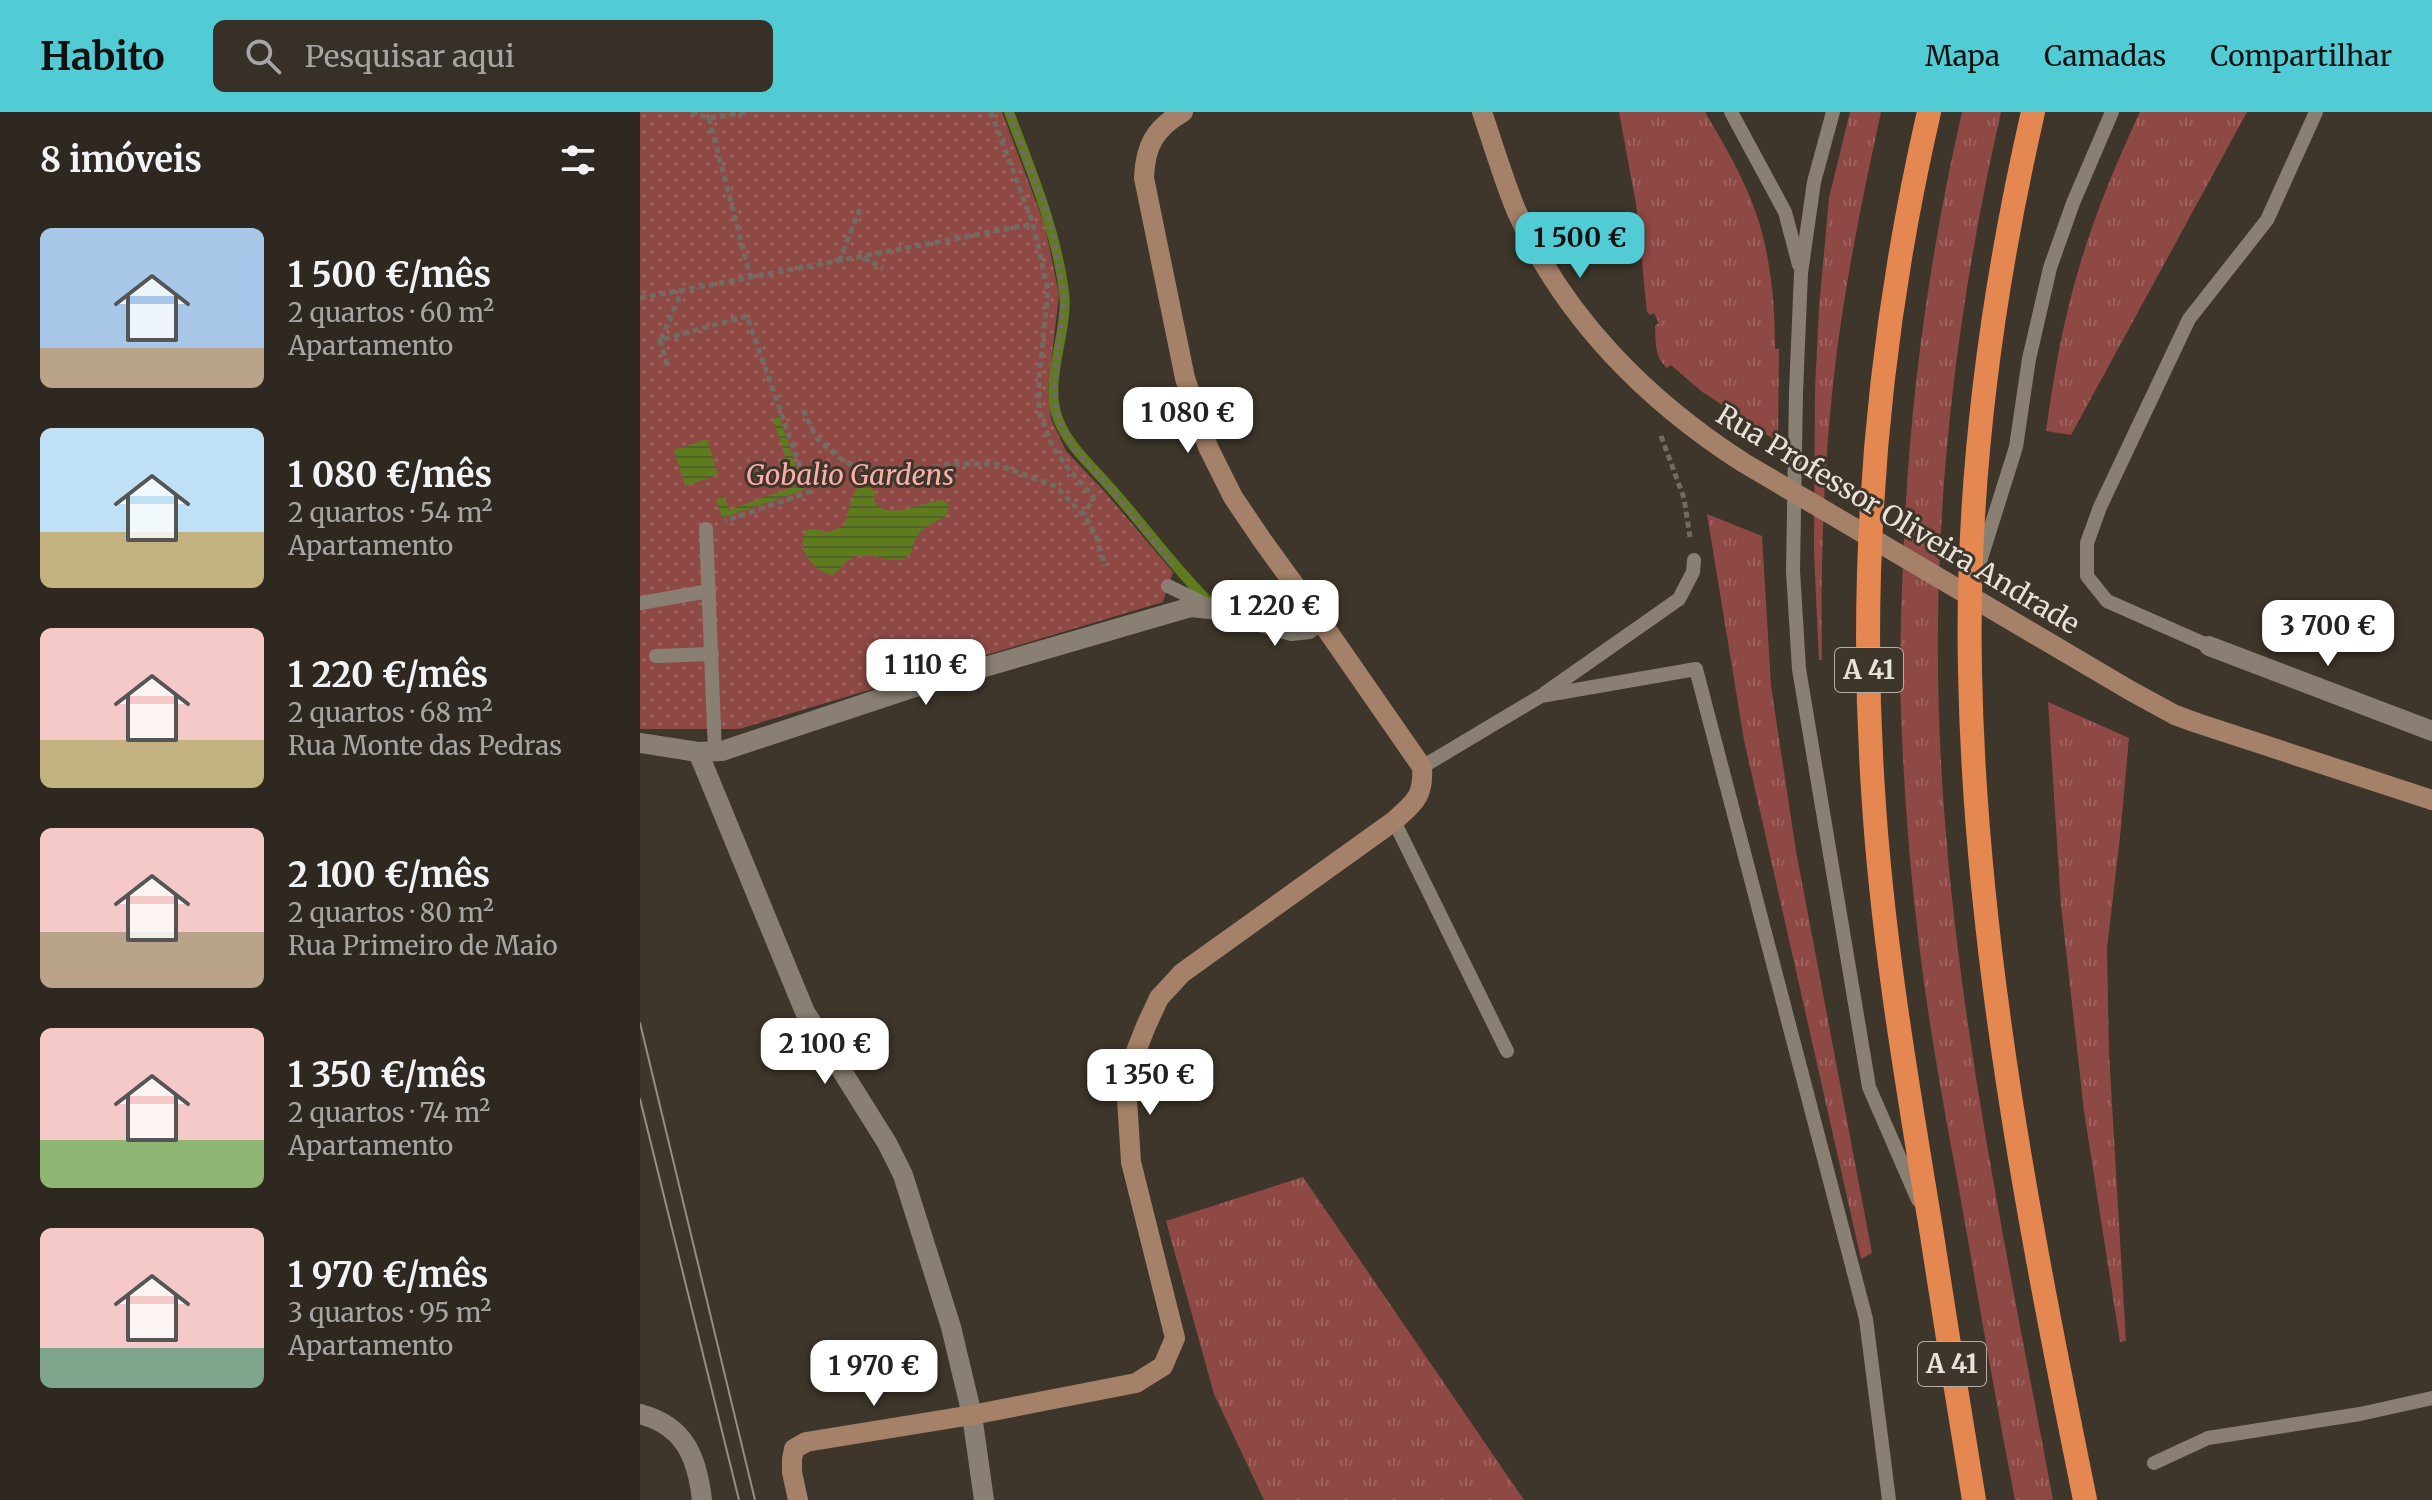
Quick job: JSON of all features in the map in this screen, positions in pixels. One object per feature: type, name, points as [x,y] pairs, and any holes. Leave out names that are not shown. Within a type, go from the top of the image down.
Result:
[{"type":"highway","name":"A 41","points":[[1929,112],[1896,275],[1885,358],[1873,498],[1868,627],[1873,789],[1884,920],[1904,1070],[1974,1500]]},
{"type":"highway","points":[[2033,112],[1999,275],[1985,385],[1970,595],[1972,739],[1984,902],[2026,1183],[2085,1500]]},
{"type":"street","points":[[798,1500],[792,1472],[794,1449],[806,1442],[972,1415],[1136,1383],[1163,1366],[1175,1338],[1131,1162],[1127,1099],[1135,1054],[1146,1026],[1159,998],[1182,973],[1394,821],[1414,803],[1423,786],[1422,767],[1233,497],[1208,447],[1185,378],[1144,178],[1145,156],[1156,134],[1183,112]]},
{"type":"street","name":"Rua Professor Oliveira Andrade","points":[[1482,112],[1516,210],[1557,286],[1614,359],[1701,434],[1758,471],[2175,715],[2432,800]]},
{"type":"street","points":[[640,743],[707,752],[1191,607],[1218,610],[1291,631],[1309,629],[1320,620]]},
{"type":"street","points":[[2209,646],[2432,731]]},
{"type":"street","points":[[707,752],[805,1012],[887,1143],[903,1175],[947,1312],[972,1415],[984,1500]]},
{"type":"street","points":[[640,1414],[670,1426],[682,1438],[693,1457],[702,1500]]},
{"type":"lane","points":[[1731,112],[1785,212],[1801,273]]},
{"type":"lane","points":[[1833,112],[1814,182],[1801,273],[1793,571],[1799,669],[1869,1087],[1931,1229]]},
{"type":"lane","points":[[1970,595],[2016,447],[2029,359],[2050,268],[2073,203],[2112,112]]},
{"type":"lane","points":[[2209,646],[2107,601],[2087,576],[2087,543],[2100,507],[2189,319],[2267,220],[2316,112]]},
{"type":"lane","points":[[706,529],[712,654],[707,752]]},
{"type":"lane","points":[[1422,767],[1541,696],[1679,599],[1693,572],[1694,560]]},
{"type":"lane","points":[[1168,586],[1218,610]]},
{"type":"lane","points":[[640,603],[709,591]]},
{"type":"lane","points":[[656,656],[712,654]]},
{"type":"lane","points":[[1541,696],[1696,669],[1866,1319],[1889,1500]]},
{"type":"lane","points":[[1394,821],[1507,1051]]},
{"type":"lane","points":[[2154,1463],[2208,1438],[2360,1414],[2432,1398]]},
{"type":"path","points":[[691,112],[709,118],[748,112]]},
{"type":"path","points":[[991,112],[1033,224],[1048,290],[1039,411],[1052,446],[1094,497],[1084,515]]},
{"type":"path","points":[[1009,112],[1051,224],[1064,295],[1054,388],[1057,416],[1073,448],[1108,485],[1181,575]]},
{"type":"path","points":[[709,118],[751,279]]},
{"type":"path","points":[[839,262],[861,206]]},
{"type":"path","points":[[640,298],[1033,224]]},
{"type":"path","points":[[862,257],[883,268]]},
{"type":"path","points":[[667,365],[660,340],[682,291]]},
{"type":"path","points":[[660,340],[747,316],[809,492],[706,529]]},
{"type":"path","points":[[1641,383],[1684,498],[1694,560]]},
{"type":"path","points":[[803,410],[817,439],[845,462],[876,472],[913,473],[950,464],[995,464],[1055,486],[1084,515],[1096,536],[1105,566]]},
{"type":"green space","name":"Gobalio Gardens","points":[[640,112],[1002,112],[1045,226],[1059,295],[1048,388],[1051,419],[1066,451],[1173,572],[1163,602],[739,729],[640,729]]},
{"type":"green space","points":[[1619,112],[1705,112],[1741,177],[1762,235],[1771,283],[1775,349],[1779,349],[1778,442],[1701,391],[1671,365],[1667,368],[1660,359],[1655,326],[1659,323],[1654,313],[1650,315],[1647,312],[1636,204]]},
{"type":"green space","points":[[1850,112],[1881,112],[1851,260],[1832,396],[1823,528],[1822,660],[1819,660],[1814,553],[1819,308],[1829,198]]},
{"type":"green space","points":[[1962,112],[2001,112],[1965,301],[1943,492],[1938,621],[1940,732],[1947,843],[1958,953],[1974,1063],[2053,1500],[2015,1500],[1929,1020],[1916,922],[1906,803],[1900,658],[1910,451],[1930,280]]},
{"type":"green space","points":[[2140,112],[2247,112],[2071,435],[2046,431],[2061,339],[2074,284],[2108,185]]},
{"type":"green space","points":[[1707,514],[1762,536],[1771,686],[1796,851],[1872,1253],[1861,1259],[1744,740]]},
{"type":"green space","points":[[2048,702],[2129,738],[2107,948],[2109,1054],[2126,1341],[2120,1342],[2084,1111],[2061,905]]},
{"type":"green space","points":[[1303,1177],[1524,1500],[1264,1500],[1214,1394],[1166,1221]]},
{"type":"shaded area","points":[[779,416],[804,490],[722,518],[716,499],[723,496],[729,510],[795,486],[773,419]]},
{"type":"shaded area","points":[[707,439],[718,475],[685,486],[674,450]]},
{"type":"shaded area","points":[[862,485],[869,485],[875,492],[874,501],[888,510],[896,511],[943,500],[949,505],[947,515],[920,532],[906,558],[895,560],[857,556],[849,559],[833,575],[826,573],[808,558],[803,537],[806,530],[829,532],[844,526],[854,492]]},
{"type":"waterway","points":[[1009,112],[1049,223],[1064,292],[1065,307],[1053,388],[1058,419],[1080,455],[1208,601]]},
{"type":"tram line","points":[[640,1023],[755,1500]]},
{"type":"tram line","points":[[640,1099],[739,1500]]}]
